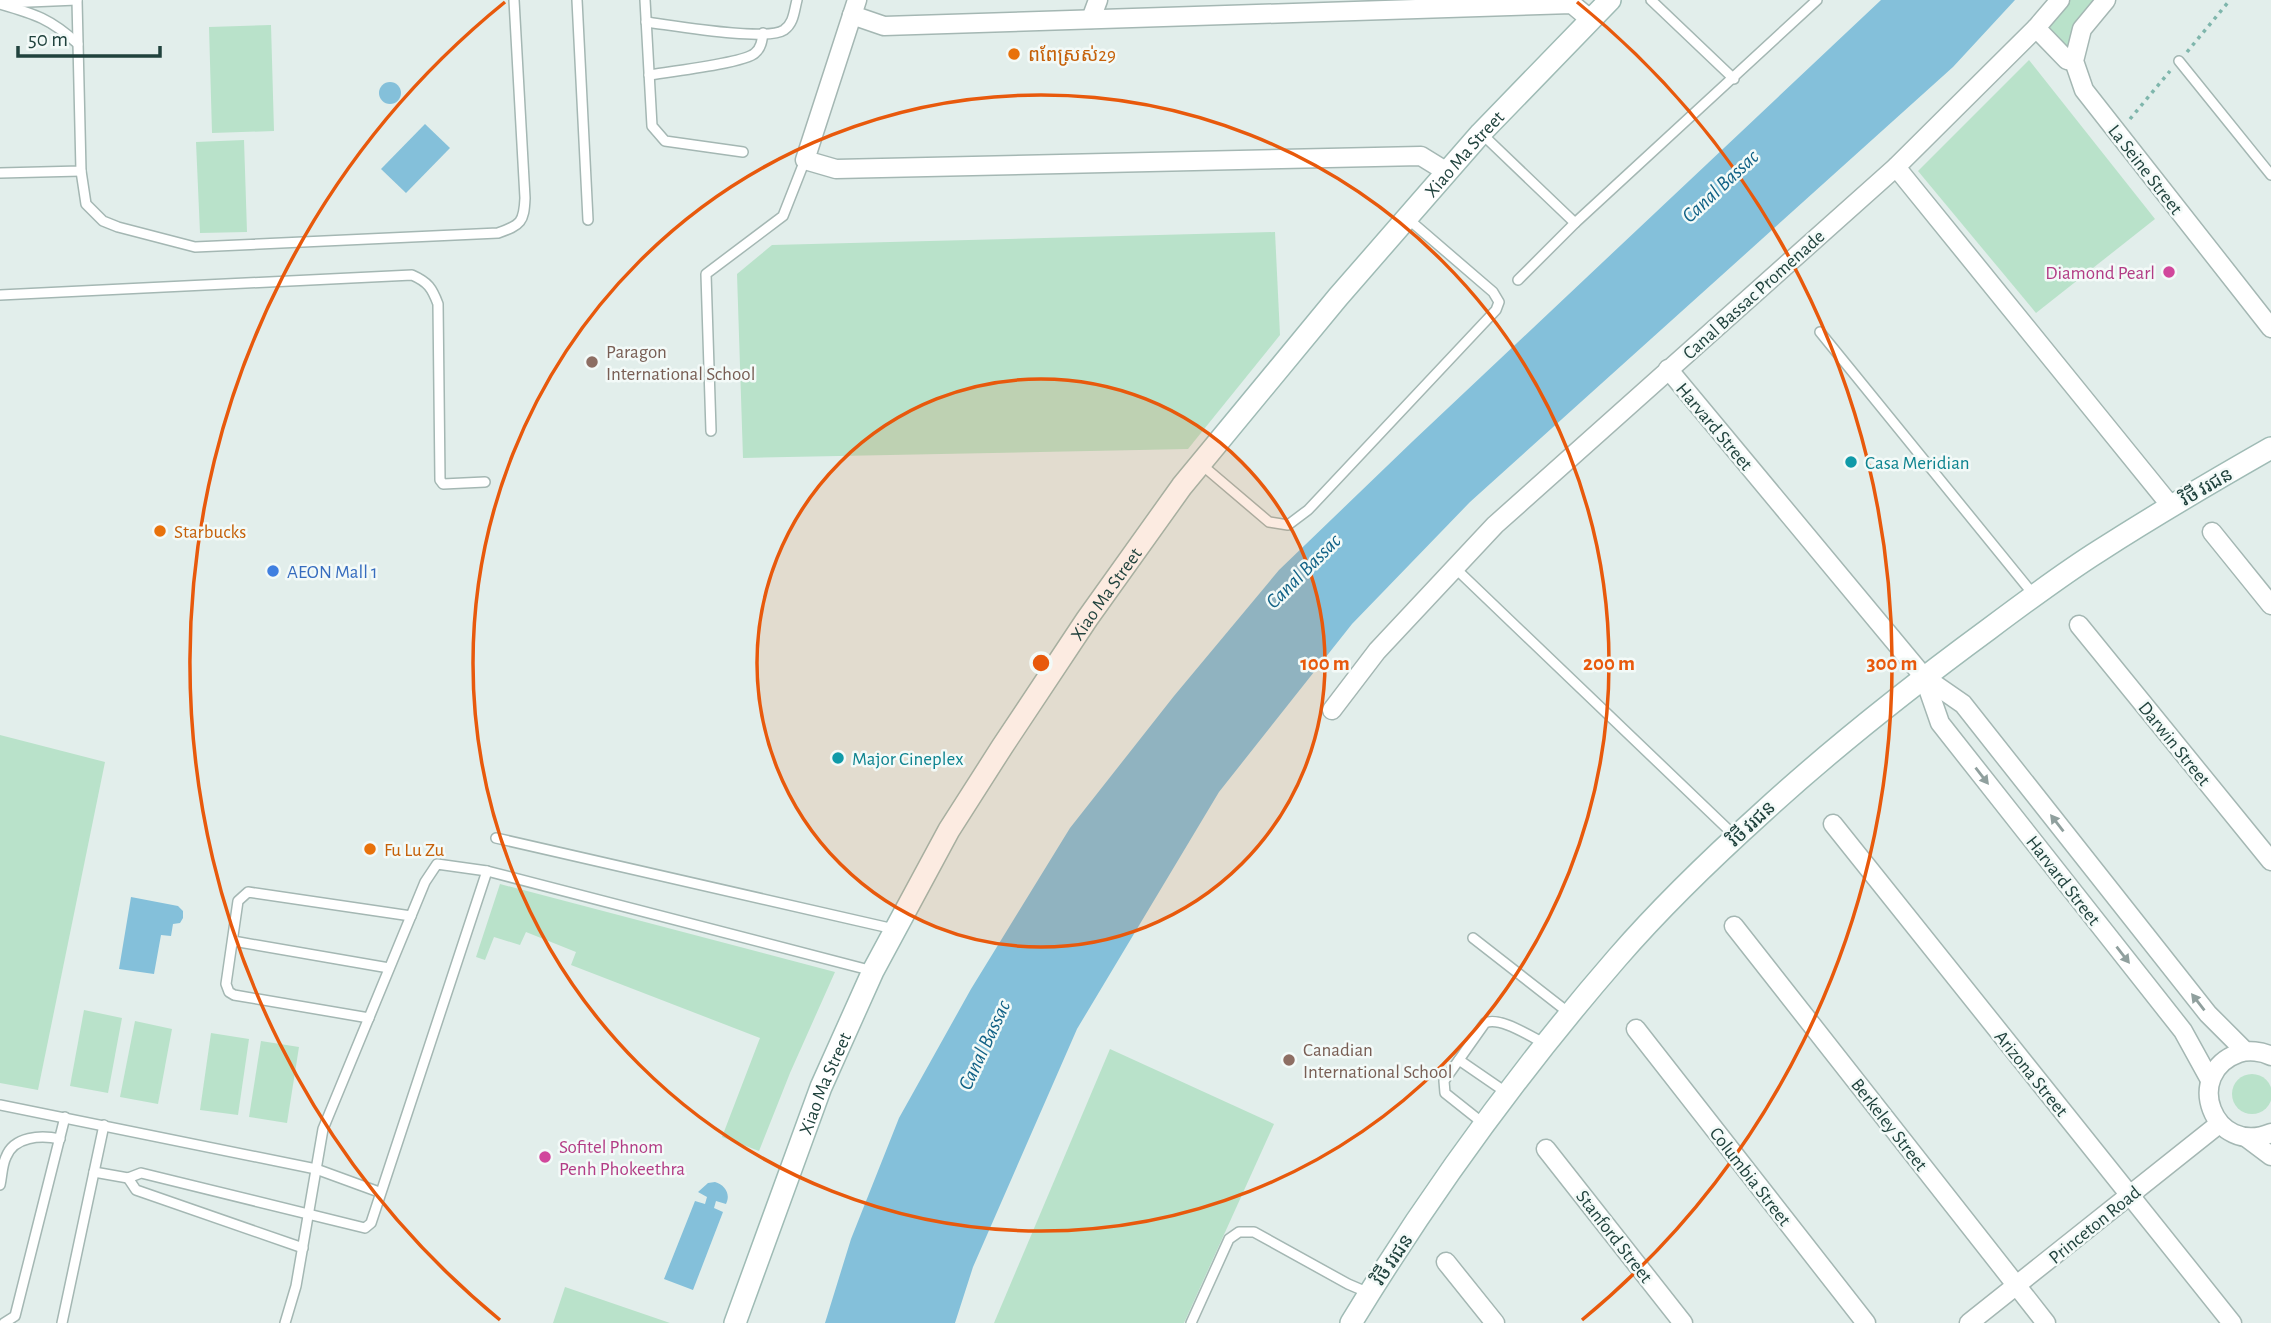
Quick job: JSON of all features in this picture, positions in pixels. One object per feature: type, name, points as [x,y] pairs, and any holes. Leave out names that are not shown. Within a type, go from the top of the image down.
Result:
[{"type":"street","points":[[1091,19],[1098,0]]},
{"type":"street","name":"Xiao Ma Street","points":[[735,1323],[821,1087],[873,971],[949,830],[1002,747],[1122,569],[1200,464],[1480,133],[1610,0]]},
{"type":"street","name":"Canal Bassac Promenade","points":[[1332,710],[1377,651],[1495,525],[1896,167],[2036,28],[2060,0]]},
{"type":"street","points":[[2036,28],[2067,60],[2074,61],[2082,29],[2106,0]]},
{"type":"street","points":[[1447,172],[1422,156],[836,169],[805,160],[855,8],[884,26],[1572,4],[1591,20]]},
{"type":"street","name":"La Seine Street","points":[[2074,61],[2084,90],[2271,328]]},
{"type":"street","points":[[1896,167],[2171,506]]},
{"type":"street","name":"Harvard Street","points":[[1668,369],[1924,677],[1963,704],[2208,1014],[2245,1051]]},
{"type":"street","name":"វិថី វរជន","points":[[1351,1323],[1486,1125],[1546,1044],[1637,937],[1736,837],[1843,741],[2034,596],[2171,506],[2271,448]]},
{"type":"street","points":[[2212,532],[2271,605]]},
{"type":"street","name":"Darwin Street","points":[[2079,625],[2271,861]]},
{"type":"street","name":"Harvard Street","points":[[1924,677],[1940,723],[2183,1031],[2210,1080]]},
{"type":"street","name":"Arizona Street","points":[[1833,824],[2232,1323]]},
{"type":"street","points":[[2069,886],[2092,868]]},
{"type":"street","name":"Berkeley Street","points":[[1734,926],[2046,1323]]},
{"type":"street","name":"Columbia Street","points":[[1636,1029],[1866,1323]]},
{"type":"street","points":[[2271,1056],[2267,1053],[2245,1051],[2227,1059],[2219,1065],[2210,1080],[2208,1099],[2212,1114],[2219,1124],[2232,1133],[2247,1138],[2271,1156]]},
{"type":"street","name":"Princeton Road","points":[[1969,1323],[2219,1124]]},
{"type":"street","points":[[2247,1138],[2263,1137],[2271,1133]]},
{"type":"street","name":"Stanford Street","points":[[1546,1149],[1683,1323]]},
{"type":"street","points":[[1446,1262],[1495,1323]]},
{"type":"lane","points":[[0,3],[77,0],[81,171],[86,204],[103,221],[118,228],[195,247],[498,233],[517,227],[524,216],[525,198],[514,0]]},
{"type":"lane","points":[[577,0],[588,220]]},
{"type":"lane","points":[[645,0],[652,126],[664,141],[743,152]]},
{"type":"lane","points":[[646,22],[752,34],[781,32],[791,23],[797,0]]},
{"type":"lane","points":[[1651,0],[1734,79]]},
{"type":"lane","points":[[1518,280],[1575,223],[1817,0]]},
{"type":"lane","points":[[0,3],[36,14],[60,27],[78,44]]},
{"type":"lane","points":[[649,75],[753,56],[761,47],[763,33]]},
{"type":"lane","points":[[2179,61],[2271,175]]},
{"type":"lane","points":[[1480,133],[1575,223]]},
{"type":"lane","points":[[711,431],[706,274],[783,216],[805,160]]},
{"type":"lane","points":[[0,173],[81,171]]},
{"type":"lane","points":[[1200,464],[1269,522],[1288,525],[1308,510],[1496,310],[1499,302],[1493,292],[1407,218]]},
{"type":"lane","points":[[0,295],[412,275],[424,280],[431,287],[438,304],[440,481],[443,484],[485,482]]},
{"type":"lane","points":[[1820,332],[2034,596]]},
{"type":"lane","points":[[1454,568],[1736,837]]},
{"type":"lane","points":[[496,838],[894,929]]},
{"type":"lane","points":[[285,1323],[296,1286],[323,1129],[425,882],[437,864],[487,871],[873,971]]},
{"type":"lane","points":[[94,1172],[128,1178],[141,1173],[365,1228],[371,1223],[379,1192],[487,871]]},
{"type":"lane","points":[[369,1018],[229,992],[226,984],[238,901],[248,892],[411,916]]},
{"type":"lane","points":[[1473,938],[1570,1014]]},
{"type":"lane","points":[[233,941],[389,968]]},
{"type":"lane","points":[[1486,1125],[1445,1093],[1444,1081],[1485,1023],[1490,1020],[1499,1021],[1546,1044]]},
{"type":"lane","points":[[1459,1060],[1508,1094]]},
{"type":"lane","points":[[0,1105],[316,1169],[379,1192]]},
{"type":"lane","points":[[4,1323],[15,1316],[65,1117]]},
{"type":"lane","points":[[62,1323],[104,1125]]},
{"type":"lane","points":[[0,1185],[6,1154],[17,1144],[44,1135],[60,1139]]},
{"type":"lane","points":[[128,1178],[136,1190],[303,1248]]},
{"type":"lane","points":[[1191,1323],[1229,1239],[1239,1232],[1254,1232],[1369,1293]]},
{"type":"green space","points":[[2060,0],[2106,0],[2074,61],[2036,28]]},
{"type":"green space","points":[[271,25],[274,131],[212,133],[209,27]]},
{"type":"green space","points":[[2029,60],[2155,219],[2036,313],[1918,171]]},
{"type":"green space","points":[[244,140],[247,232],[200,233],[196,142]]},
{"type":"green space","points":[[1275,232],[1280,335],[1188,449],[743,458],[737,274],[772,245]]},
{"type":"green space","points":[[0,735],[105,762],[38,1090],[0,1083]]},
{"type":"green space","points":[[500,884],[835,972],[759,1151],[722,1137],[760,1038],[571,965],[576,952],[526,932],[520,945],[494,937],[485,960],[476,957]]},
{"type":"green space","points":[[84,1010],[122,1018],[108,1093],[70,1086]]},
{"type":"green space","points":[[135,1021],[172,1029],[158,1104],[120,1097]]},
{"type":"green space","points":[[211,1033],[249,1039],[238,1115],[200,1110]]},
{"type":"green space","points":[[261,1041],[299,1047],[287,1123],[249,1117]]},
{"type":"green space","points":[[1110,1049],[1274,1124],[1184,1323],[994,1323]]},
{"type":"green space","points":[[2252,1074],[2260,1075],[2266,1080],[2271,1086],[2271,1102],[2266,1108],[2260,1113],[2252,1114],[2244,1113],[2238,1108],[2233,1102],[2232,1094],[2233,1086],[2238,1080],[2244,1075]]},
{"type":"green space","points":[[565,1287],[670,1323],[553,1323]]},
{"type":"water","name":"Canal Bassac","points":[[1881,0],[2015,0],[1953,67],[1470,502],[1352,624],[1219,792],[1077,1029],[973,1267],[955,1323],[825,1323],[851,1239],[899,1118],[971,989],[1070,828],[1174,696],[1279,570]]},
{"type":"water","points":[[390,82],[398,85],[401,93],[398,101],[390,104],[382,101],[379,93],[382,85]]},
{"type":"water","points":[[425,124],[450,148],[406,193],[381,169]]},
{"type":"water","points":[[131,897],[178,906],[183,911],[180,923],[173,924],[171,936],[161,935],[154,974],[119,969]]},
{"type":"water","points":[[708,1183],[722,1185],[728,1197],[726,1204],[716,1201],[714,1208],[723,1212],[693,1290],[664,1279],[695,1201],[705,1204],[707,1197],[698,1192]]},
{"type":"place","name":"ពពែស្រស់29","points":[[1014,54]]},
{"type":"place","name":"Diamond Pearl","points":[[2169,272]]},
{"type":"place","name":"Paragon International School","points":[[592,362]]},
{"type":"place","name":"Casa Meridian","points":[[1851,462]]},
{"type":"place","name":"Starbucks","points":[[160,531]]},
{"type":"place","name":"AEON Mall 1","points":[[273,571]]},
{"type":"place","name":"Major Cineplex","points":[[838,758]]},
{"type":"place","name":"Fu Lu Zu","points":[[370,849]]},
{"type":"place","name":"Canadian International School","points":[[1289,1060]]},
{"type":"place","name":"Sofitel Phnom Penh Phokeethra","points":[[545,1157]]}]
